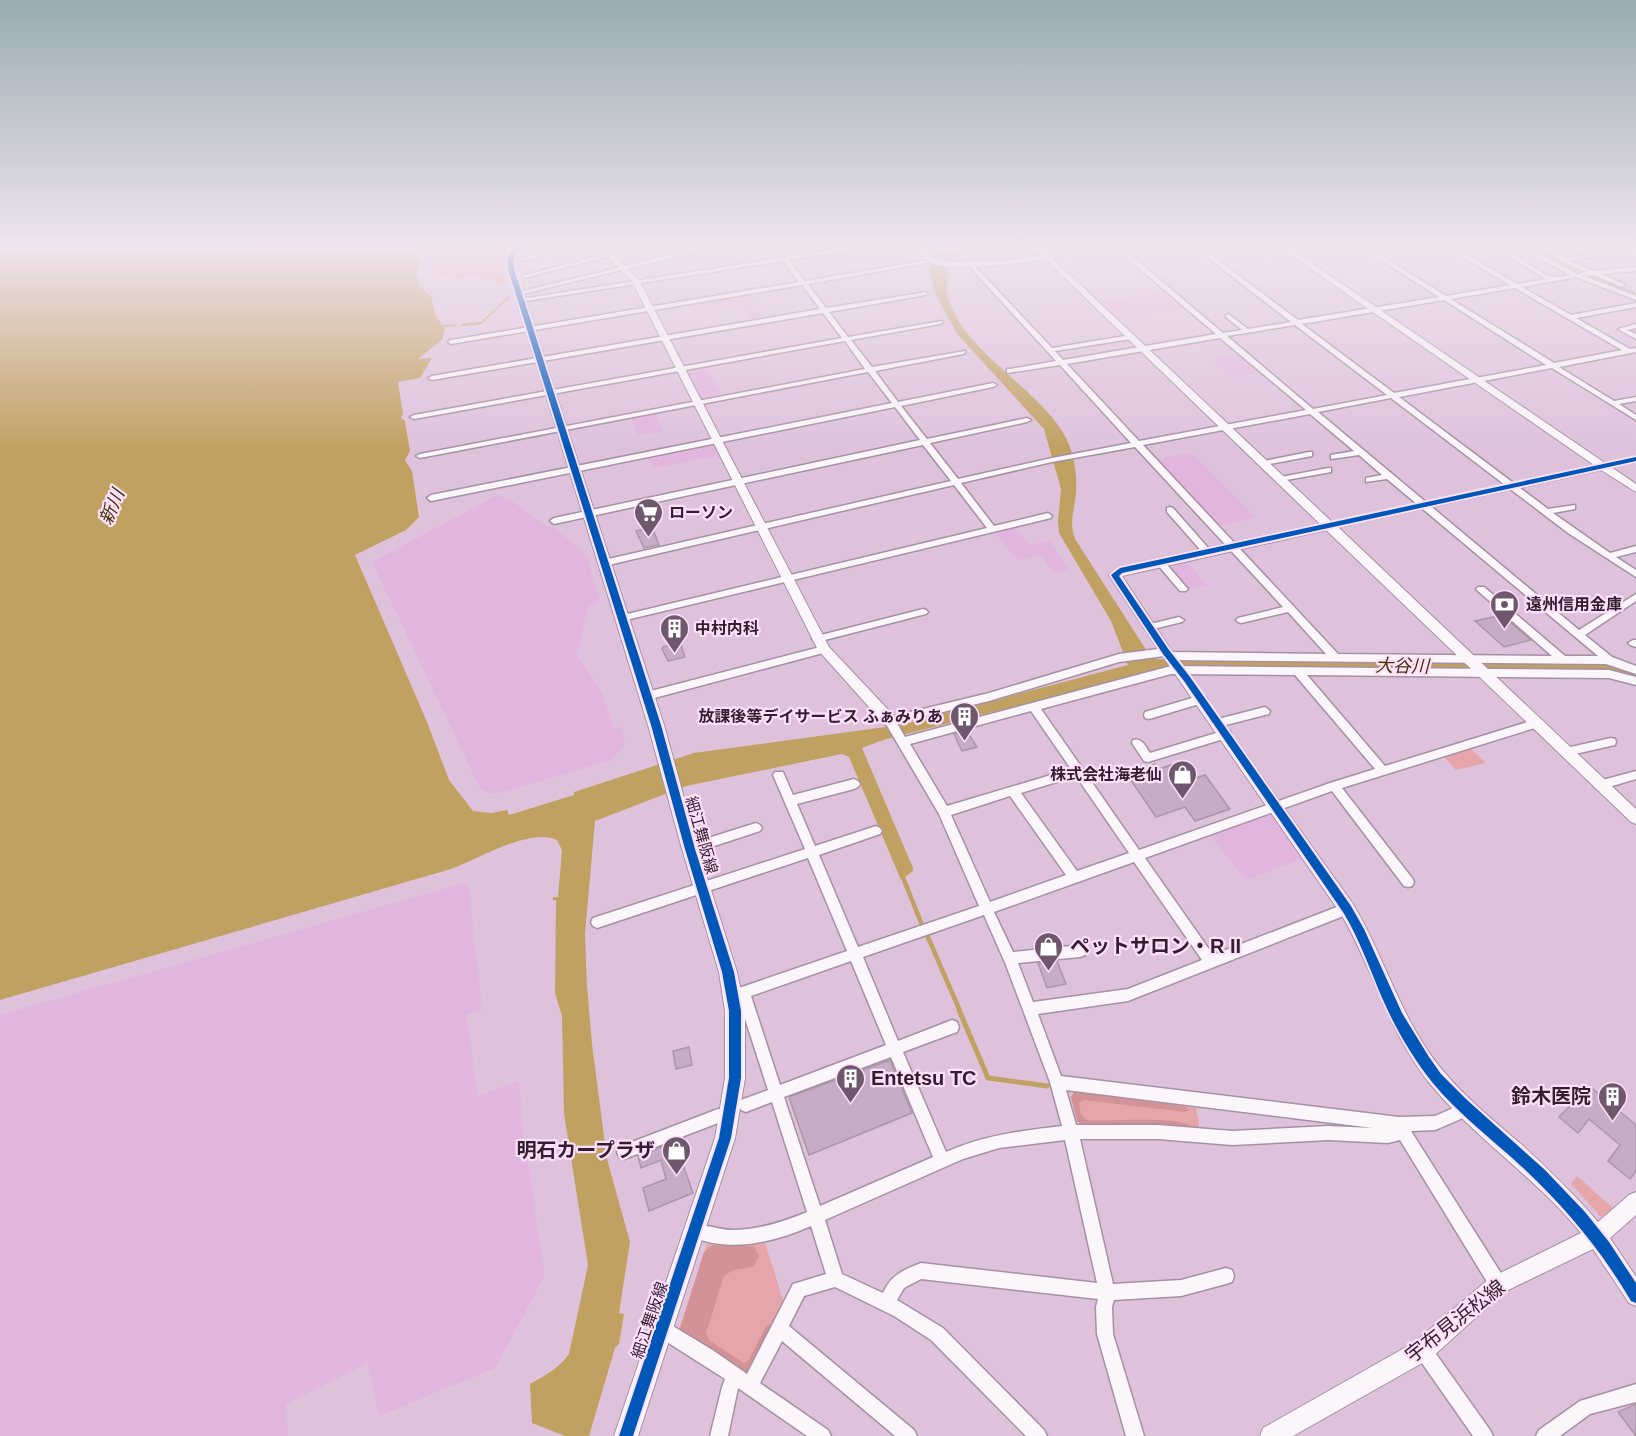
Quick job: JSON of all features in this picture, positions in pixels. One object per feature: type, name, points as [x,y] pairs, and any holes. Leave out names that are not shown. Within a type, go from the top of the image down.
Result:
[{"type":"main road","name":"細江舞阪線","points":[[524,314],[622,618],[702,888],[738,995],[738,1112],[719,1159],[626,1436]]},
{"type":"street","points":[[451,342],[620,314]]},
{"type":"street","points":[[653,314],[824,650],[891,723],[902,740],[944,812],[1010,958],[1057,1082],[1071,1132],[1107,1292],[1104,1307],[1105,1334],[1135,1436]]},
{"type":"street","points":[[432,378],[801,314]]},
{"type":"street","points":[[827,314],[992,529]]},
{"type":"street","points":[[1017,314],[1336,658]]},
{"type":"street","points":[[1107,314],[1479,666],[1599,785],[1636,818]]},
{"type":"street","points":[[1197,314],[1612,663],[1633,678]]},
{"type":"street","points":[[1285,314],[1547,513],[1636,574]]},
{"type":"street","points":[[1010,371],[1351,314]]},
{"type":"street","points":[[1381,314],[1636,489]]},
{"type":"street","points":[[1471,314],[1636,418]]},
{"type":"street","points":[[1565,314],[1634,352]]},
{"type":"street","points":[[1570,317],[1586,314]]},
{"type":"street","points":[[1228,316],[1247,331]]},
{"type":"street","points":[[414,417],[940,322]]},
{"type":"street","points":[[1636,326],[1621,328],[1636,337]]},
{"type":"street","points":[[1050,350],[1131,337]]},
{"type":"street","points":[[420,456],[963,352]]},
{"type":"street","points":[[604,563],[1052,460],[1553,365],[1634,352]]},
{"type":"street","points":[[431,498],[993,385]]},
{"type":"street","points":[[1613,403],[1636,399]]},
{"type":"street","points":[[554,521],[1027,420]]},
{"type":"street","points":[[1334,457],[1360,452]]},
{"type":"street","points":[[1264,463],[1310,454]]},
{"type":"street","points":[[1636,459],[1120,571],[1114,575],[1347,909],[1358,928],[1401,1025],[1424,1060],[1467,1109],[1541,1176],[1597,1236],[1636,1296]]},
{"type":"street","points":[[1281,479],[1328,470]]},
{"type":"street","points":[[1369,480],[1389,476]]},
{"type":"street","points":[[1547,513],[1572,507]]},
{"type":"street","points":[[1170,510],[1207,552]]},
{"type":"street","points":[[622,618],[1048,516]]},
{"type":"street","points":[[1608,556],[1636,549]]},
{"type":"street","points":[[1161,562],[1183,589]]},
{"type":"street","points":[[1481,589],[1563,660]]},
{"type":"street","points":[[1578,634],[1636,597]]},
{"type":"street","points":[[1241,620],[1291,608]]},
{"type":"street","points":[[818,639],[923,612]]},
{"type":"street","points":[[1149,627],[1179,620]]},
{"type":"street","points":[[646,696],[824,650]]},
{"type":"street","points":[[891,723],[989,697],[1122,657],[1151,654],[1173,661],[1298,671],[1479,666],[1563,660],[1612,663]]},
{"type":"street","points":[[1173,661],[1336,658],[1609,674],[1633,678]]},
{"type":"street","points":[[902,740],[1171,670],[1173,661]]},
{"type":"street","points":[[1298,671],[1382,770]]},
{"type":"street","points":[[1149,715],[1202,699]]},
{"type":"street","points":[[1034,707],[1211,963]]},
{"type":"street","points":[[1137,743],[1149,758],[1265,711]]},
{"type":"street","points":[[1038,1436],[954,1350],[919,1322],[836,1279],[776,1094],[738,995],[1334,786],[1537,723]]},
{"type":"street","points":[[1566,752],[1611,741]]},
{"type":"street","points":[[944,812],[1078,771]]},
{"type":"street","points":[[779,775],[942,1160]]},
{"type":"street","points":[[1599,785],[1636,775]]},
{"type":"street","points":[[790,801],[854,784]]},
{"type":"street","points":[[1334,786],[1408,882]]},
{"type":"street","points":[[1013,791],[1075,878]]},
{"type":"street","points":[[690,849],[756,828]]},
{"type":"street","points":[[597,922],[876,831]]},
{"type":"street","points":[[1028,1009],[1128,995],[1347,909]]},
{"type":"street","points":[[1010,958],[1080,951]]},
{"type":"street","points":[[624,1152],[718,1116],[738,1112],[776,1094],[952,1026]]},
{"type":"street","points":[[1057,1082],[1400,1128],[1435,1123],[1467,1109]]},
{"type":"street","points":[[695,1231],[724,1238],[756,1236],[788,1228],[942,1160],[990,1143],[1071,1132],[1158,1132],[1232,1138],[1329,1133],[1388,1136],[1400,1128]]},
{"type":"street","points":[[1400,1128],[1498,1284]]},
{"type":"street","name":"宇布見浜松線","points":[[1281,1434],[1423,1350],[1498,1284],[1597,1236],[1636,1202]]},
{"type":"street","points":[[887,1305],[892,1286],[905,1277],[921,1271],[1107,1292],[1181,1288],[1226,1276]]},
{"type":"street","points":[[750,1386],[799,1290],[836,1279]]},
{"type":"street","points":[[779,1328],[908,1436]]},
{"type":"street","points":[[662,1329],[822,1436]]},
{"type":"street","points":[[1423,1350],[1484,1436]]},
{"type":"street","points":[[719,1436],[730,1387],[735,1376]]},
{"type":"street","points":[[1545,1436],[1586,1407],[1636,1393]]},
{"type":"shaded area","points":[[746,314],[761,314],[764,319],[751,322]]},
{"type":"shaded area","points":[[1113,314],[1149,314],[1118,319]]},
{"type":"shaded area","points":[[1241,355],[1261,372],[1230,377],[1211,360]]},
{"type":"shaded area","points":[[706,365],[723,397],[702,400],[686,369]]},
{"type":"shaded area","points":[[655,413],[663,431],[638,435],[631,418]]},
{"type":"shaded area","points":[[713,443],[719,455],[654,468],[648,456]]},
{"type":"shaded area","points":[[1192,453],[1256,518],[1219,526],[1157,459]]},
{"type":"shaded area","points":[[498,495],[512,501],[547,527],[552,526],[587,555],[599,601],[588,607],[577,655],[602,693],[614,728],[622,727],[625,744],[612,760],[499,793],[489,793],[480,788],[372,562]]},
{"type":"shaded area","points":[[1014,526],[1030,545],[1051,540],[1052,546],[1069,569],[1054,573],[1040,555],[1017,560],[994,531]]},
{"type":"shaded area","points":[[1187,562],[1207,585],[1187,589],[1168,568]]},
{"type":"shaded area","points":[[1471,749],[1486,763],[1456,770],[1444,757]]},
{"type":"shaded area","points":[[1270,815],[1276,817],[1304,858],[1246,880],[1211,836]]},
{"type":"shaded area","points":[[468,882],[482,1009],[466,1015],[478,1096],[519,1081],[523,1131],[545,1276],[495,1368],[379,1416],[368,1363],[286,1404],[288,1436],[0,1436],[0,1015]]},
{"type":"shaded area","points":[[1074,1092],[1196,1108],[1200,1130],[1077,1121],[1071,1097]]},
{"type":"shaded area","points":[[1074,1092],[1184,1106],[1189,1110],[1185,1112],[1084,1100],[1079,1103],[1081,1114],[1087,1120],[1173,1121],[1192,1127],[1191,1129],[1085,1127],[1077,1121],[1071,1097]]},
{"type":"shaded area","points":[[1577,1176],[1613,1208],[1601,1217],[1571,1184]]},
{"type":"shaded area","points":[[765,1243],[785,1306],[748,1377],[678,1332],[707,1244],[740,1247]]},
{"type":"shaded area","points":[[713,1245],[754,1247],[759,1256],[753,1267],[733,1270],[724,1276],[706,1333],[710,1341],[744,1363],[749,1360],[766,1326],[771,1324],[772,1327],[748,1377],[681,1332],[680,1329],[704,1252]]},
{"type":"water","points":[[0,314],[436,314],[445,330],[442,340],[418,359],[432,358],[420,378],[398,382],[403,414],[401,418],[405,421],[410,451],[405,460],[412,471],[419,517],[406,530],[355,555],[427,722],[449,780],[473,811],[491,813],[507,810],[509,815],[694,753],[900,725],[1128,665],[1111,621],[1059,533],[1061,489],[1044,429],[958,335],[946,314],[955,314],[969,336],[1040,404],[1056,422],[1067,440],[1076,473],[1072,522],[1075,539],[1152,659],[1609,664],[1636,672],[1636,678],[1609,671],[1168,667],[883,740],[862,748],[913,868],[913,871],[901,880],[849,757],[842,754],[686,786],[595,821],[585,934],[587,987],[607,1159],[630,1242],[619,1313],[624,1314],[619,1344],[615,1348],[589,1436],[565,1436],[532,1423],[530,1384],[547,1374],[569,1354],[588,1265],[564,1114],[562,1016],[555,993],[556,900],[553,900],[553,897],[558,897],[562,850],[557,840],[546,837],[518,841],[451,869],[0,1000]]},
{"type":"building","name":"ローソン","points":[[652,527],[659,545],[644,548],[636,531]]},
{"type":"building","name":"遠州信用金庫","points":[[1502,615],[1531,640],[1504,647],[1475,621]]},
{"type":"building","name":"中村内科","points":[[680,642],[685,657],[668,661],[663,647]]},
{"type":"building","name":"放課後等デイサービス ふぁみりあ","points":[[967,731],[977,747],[962,751],[954,734]]},
{"type":"building","name":"株式会社海老仙","points":[[1155,764],[1159,769],[1174,764],[1187,781],[1205,775],[1230,809],[1195,821],[1185,807],[1156,817],[1126,773]]},
{"type":"building","name":"ペットサロン・R II","points":[[1057,961],[1066,984],[1047,988],[1038,963]]},
{"type":"building","points":[[689,1047],[692,1065],[676,1069],[673,1051]]},
{"type":"building","name":"Entetsu TC","points":[[890,1060],[912,1113],[809,1155],[789,1097]]},
{"type":"building","name":"鈴木医院","points":[[1589,1086],[1636,1125],[1636,1171],[1630,1179],[1608,1161],[1620,1145],[1589,1119],[1578,1133],[1559,1117]]},
{"type":"building","name":"明石カープラザ","points":[[685,1138],[688,1149],[679,1153],[693,1193],[649,1211],[643,1188],[666,1179],[661,1160],[641,1168],[638,1156]]},
{"type":"building","points":[[1636,1404],[1636,1436],[1618,1412]]},
{"type":"waterway","points":[[462,325],[481,323],[491,314]]},
{"type":"waterway","points":[[443,326],[456,325]]},
{"type":"waterway","points":[[902,875],[922,925]]},
{"type":"waterway","points":[[927,935],[960,1011]]},
{"type":"waterway","points":[[959,1010],[988,1078],[1047,1086]]},
{"type":"cycle path","points":[[525,314],[656,725],[690,849],[728,972],[735,1011],[735,1078],[725,1138],[626,1436]]},
{"type":"cycle path","points":[[1636,459],[1120,571],[1115,575],[1166,652],[1347,909],[1398,1017],[1437,1078],[1461,1104],[1567,1202],[1604,1247],[1636,1296]]},
{"type":"place","name":"ローソン","points":[[648,538]]},
{"type":"place","name":"遠州信用金庫","points":[[1505,630]]},
{"type":"place","name":"中村内科","points":[[674,654]]},
{"type":"place","name":"放課後等デイサービス ふぁみりあ","points":[[964,742]]},
{"type":"place","name":"株式会社海老仙","points":[[1183,800]]},
{"type":"place","name":"ペットサロン・R II","points":[[1049,972]]},
{"type":"place","name":"Entetsu TC","points":[[850,1104]]},
{"type":"place","name":"鈴木医院","points":[[1612,1122]]},
{"type":"place","name":"明石カープラザ","points":[[676,1176]]},
{"type":"water label","name":"新川","points":[[112,507]]},
{"type":"water label","name":"大谷川","points":[[1402,666]]}]
